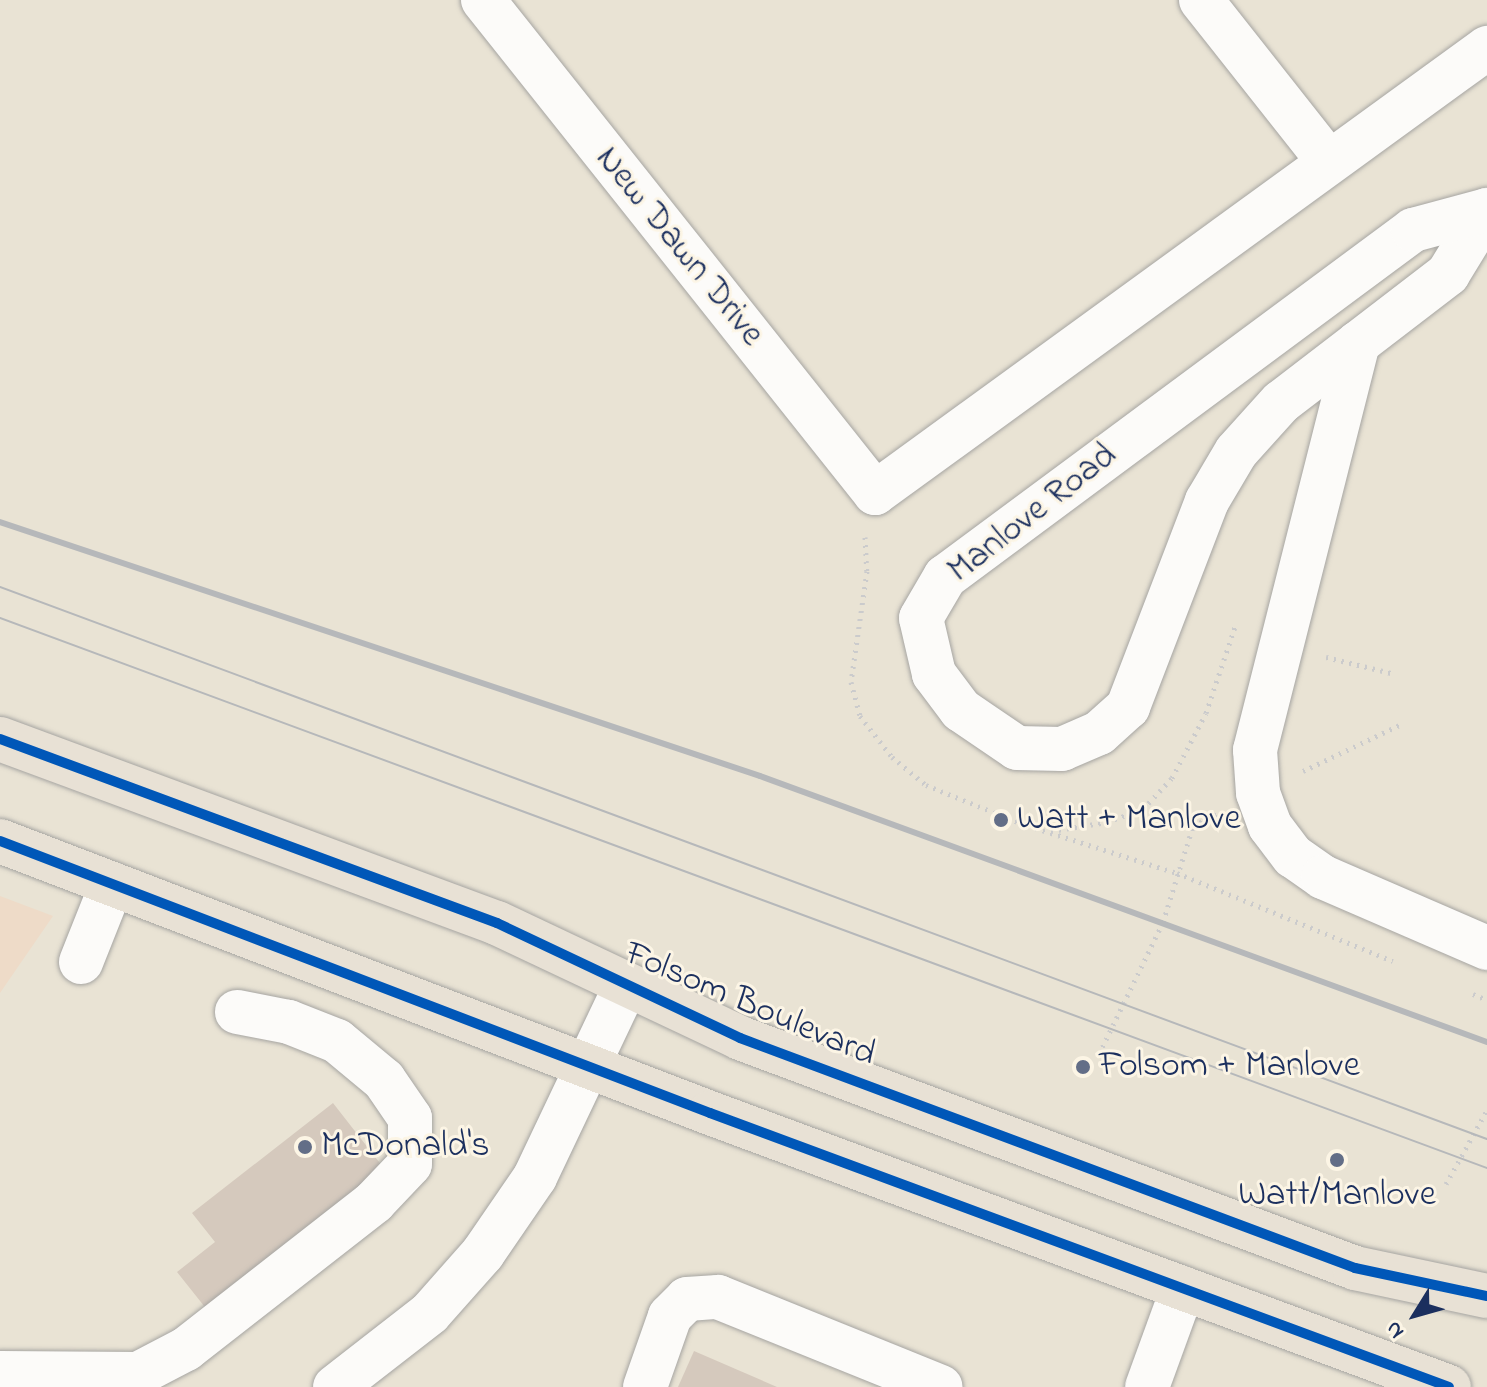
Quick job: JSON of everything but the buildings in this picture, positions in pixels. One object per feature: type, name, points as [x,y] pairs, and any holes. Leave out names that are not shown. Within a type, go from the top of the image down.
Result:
[{"type":"main road","name":"Folsom Boulevard","points":[[7,745],[497,923],[740,1038],[1355,1268],[1487,1296]]},
{"type":"main road","points":[[0,841],[590,1068],[1435,1385]]},
{"type":"street","name":"New Dawn Drive","points":[[483,0],[875,493]]},
{"type":"street","points":[[1201,0],[1329,162]]},
{"type":"street","points":[[875,493],[1487,48]]},
{"type":"street","name":"Manlove Road","points":[[1487,210],[1448,274],[1281,402],[1236,452],[1207,501],[1128,707],[1099,733],[1062,749],[1017,748],[961,710],[934,674],[921,618],[945,577],[1413,230],[1487,210]]},
{"type":"street","points":[[1358,343],[1255,750],[1258,793],[1270,826],[1293,856],[1323,877],[1487,948]]},
{"type":"street","points":[[81,962],[112,884]]},
{"type":"street","points":[[369,1381],[483,1253],[535,1177],[590,1068],[626,985]]},
{"type":"street","points":[[0,1373],[138,1374],[186,1349],[374,1202],[410,1164],[410,1118],[384,1080],[337,1041],[289,1022],[237,1012]]},
{"type":"street","points":[[1147,1387],[1183,1288]]},
{"type":"street","points":[[645,1387],[670,1316],[687,1299],[718,1297],[941,1387]]},
{"type":"path","points":[[875,493],[857,520],[867,543],[851,682],[860,716],[892,757],[926,785],[1046,831],[1177,873],[1398,963]]},
{"type":"path","points":[[1046,831],[1107,822],[1143,809],[1172,778],[1206,713],[1238,619]]},
{"type":"path","points":[[1099,1054],[1163,922],[1193,826]]},
{"type":"path","points":[[1457,988],[1487,1000]]},
{"type":"path","points":[[1446,1184],[1487,1110]]},
{"type":"shaded area","points":[[0,896],[53,916],[0,993]]},
{"type":"tram line","points":[[0,587],[1487,1139]]},
{"type":"tram line","points":[[0,618],[1487,1168]]},
{"type":"railway","points":[[0,522],[760,776],[1487,1042]]},
{"type":"cycle path","points":[[0,739],[497,923],[740,1038],[1355,1268],[1487,1296]]},
{"type":"cycle path","points":[[0,841],[710,1113],[1449,1387]]},
{"type":"place","name":"Watt + Manlove","points":[[1001,820]]},
{"type":"place","name":"Folsom + Manlove","points":[[1083,1067]]},
{"type":"place","name":"McDonald's","points":[[305,1147]]},
{"type":"place","name":"Watt/Manlove","points":[[1337,1160]]}]
